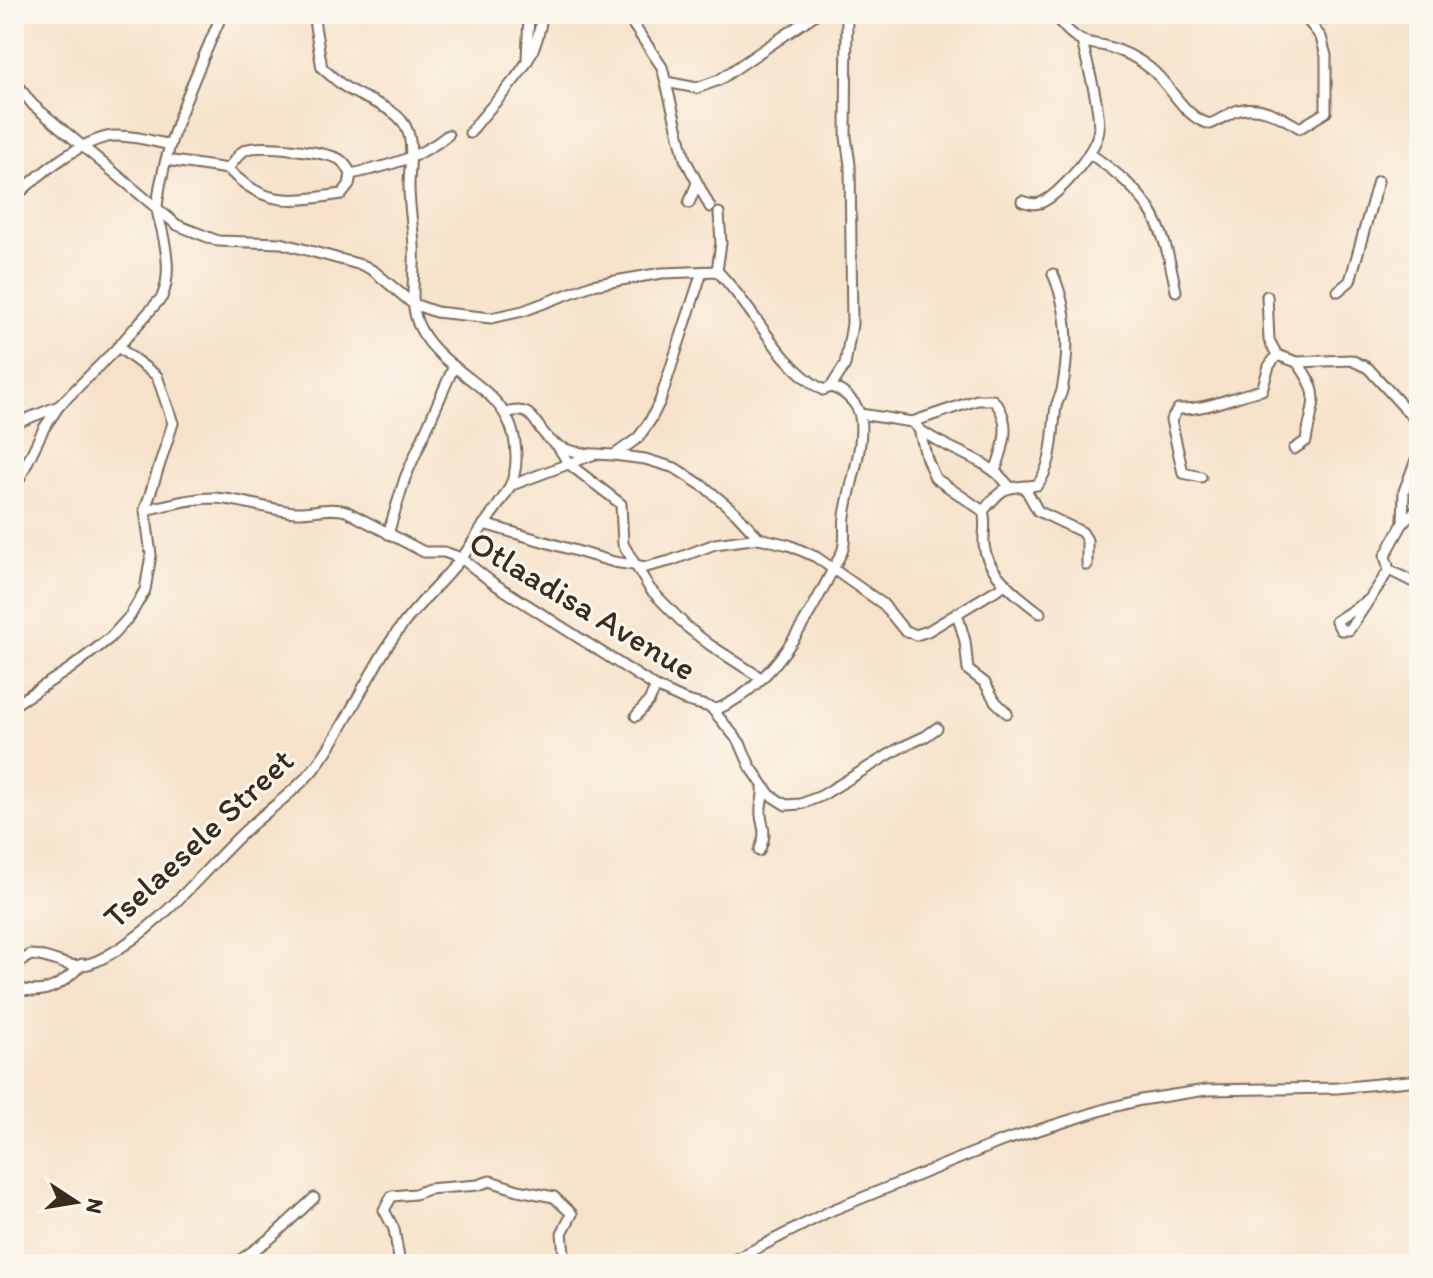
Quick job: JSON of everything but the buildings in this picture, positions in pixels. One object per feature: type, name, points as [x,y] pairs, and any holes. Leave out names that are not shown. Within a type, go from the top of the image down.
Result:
[{"type":"street","points":[[14,490],[44,428],[59,406],[154,307],[166,287],[167,263],[157,211],[166,160],[182,108],[222,14]]},
{"type":"street","points":[[313,14],[322,68],[351,91],[398,117],[407,128],[411,142],[409,206],[414,247],[413,304],[423,334],[454,366],[478,383],[506,413],[515,439],[517,458],[512,485]]},
{"type":"street","points":[[527,64],[529,14]]},
{"type":"street","points":[[470,133],[527,64],[541,34],[542,14]]},
{"type":"street","points":[[626,14],[662,67],[682,147],[697,183],[715,210],[721,243],[717,271]]},
{"type":"street","points":[[666,82],[697,88],[719,80],[816,14]]},
{"type":"street","points":[[14,81],[33,105],[157,211],[177,225],[218,241],[281,243],[365,266],[413,304],[436,312],[491,318],[523,311],[605,283],[662,273],[717,271],[735,288],[791,366],[823,390],[831,387],[845,365],[852,324],[850,165],[846,137],[847,14]]},
{"type":"street","points":[[1053,14],[1073,36],[1082,41],[1119,51],[1149,67],[1202,122],[1210,124],[1236,110],[1257,108],[1277,113],[1300,128],[1326,112],[1326,56],[1321,37],[1304,16]]},
{"type":"street","points":[[1279,14],[1325,19],[1340,17],[1340,14]]},
{"type":"street","points":[[1022,201],[1032,205],[1058,192],[1089,153],[1099,128],[1082,41]]},
{"type":"street","points":[[351,174],[381,168],[409,157],[448,135]]},
{"type":"street","points":[[14,198],[83,145],[113,136],[170,145]]},
{"type":"street","points":[[166,160],[228,169],[254,192],[282,200],[342,194],[349,185],[351,174],[341,160],[271,147],[255,147],[242,152],[228,169]]},
{"type":"street","points":[[1089,153],[1123,177],[1153,212],[1167,244],[1176,291]]},
{"type":"street","points":[[1338,291],[1350,281],[1378,181]]},
{"type":"street","points":[[689,203],[697,183]]},
{"type":"street","points":[[614,455],[638,438],[660,401],[702,272]]},
{"type":"street","points":[[983,511],[1009,486],[1037,485],[1044,472],[1055,427],[1056,405],[1062,391],[1067,328],[1066,310],[1053,274]]},
{"type":"street","points":[[1267,296],[1269,340],[1277,355],[1297,362],[1351,360],[1368,368],[1419,424]]},
{"type":"street","points":[[14,705],[110,638],[139,603],[145,590],[151,565],[145,510],[172,431],[172,417],[157,376],[118,347]]},
{"type":"street","points":[[1201,477],[1183,473],[1171,420],[1178,409],[1199,409],[1262,390],[1269,366],[1277,355]]},
{"type":"street","points":[[1294,449],[1306,441],[1309,416],[1316,398],[1314,387],[1297,362]]},
{"type":"street","points":[[388,534],[405,478],[454,366]]},
{"type":"street","points":[[831,387],[847,395],[860,414],[915,425],[939,443],[995,471],[1009,486]]},
{"type":"street","points":[[915,425],[983,399],[993,400],[1001,409],[1005,439],[995,471]]},
{"type":"street","points":[[14,424],[59,406]]},
{"type":"street","points":[[506,413],[525,411],[552,442],[563,448],[645,459],[675,468],[736,513],[759,538]]},
{"type":"street","name":"Otlaadisa Avenue","points":[[145,510],[214,498],[301,512],[337,508],[424,552],[444,552],[461,558],[493,583],[656,687],[713,710],[720,709],[746,692],[761,678],[800,628],[834,567],[846,541],[845,515],[861,429],[860,414]]},
{"type":"street","points":[[915,425],[935,478],[983,511],[986,519],[984,547],[988,558],[1006,584],[1040,613]]},
{"type":"street","points":[[638,438],[645,459]]},
{"type":"street","points":[[557,445],[569,464],[621,504],[623,544],[650,589],[687,627],[761,678]]},
{"type":"street","points":[[1403,523],[1404,491],[1419,452]]},
{"type":"street","points":[[512,485],[595,454]]},
{"type":"street","name":"Tselaesele Street","points":[[82,964],[50,990],[42,992],[20,989],[14,975],[20,963],[30,955],[40,955],[71,966],[82,964],[105,957],[147,929],[246,830],[300,784],[327,749],[395,634],[461,558],[512,485]]},
{"type":"street","points":[[1024,486],[1038,511],[1082,532],[1087,540],[1087,565]]},
{"type":"street","points":[[1419,507],[1403,523],[1385,556],[1389,570],[1419,585]]},
{"type":"street","points":[[484,524],[636,566],[670,561],[715,544],[759,538],[789,545],[834,567],[883,604],[911,634],[921,634],[1006,584]]},
{"type":"street","points":[[1367,601],[1389,570]]},
{"type":"street","points":[[957,613],[965,641],[968,670],[985,683],[995,701],[1007,713]]},
{"type":"street","points":[[636,716],[656,687]]},
{"type":"street","points":[[713,710],[740,743],[762,784],[786,805],[801,804],[859,775],[937,728]]},
{"type":"street","points":[[759,851],[766,836],[760,810],[764,794],[762,784]]},
{"type":"street","points":[[726,1264],[830,1211],[1000,1142],[1109,1108],[1206,1090],[1337,1088],[1419,1080]]},
{"type":"street","points":[[400,1264],[394,1229],[384,1210],[392,1196],[490,1181],[554,1197],[572,1214],[562,1233],[565,1264]]},
{"type":"street","points":[[235,1264],[272,1237],[314,1198]]}]
